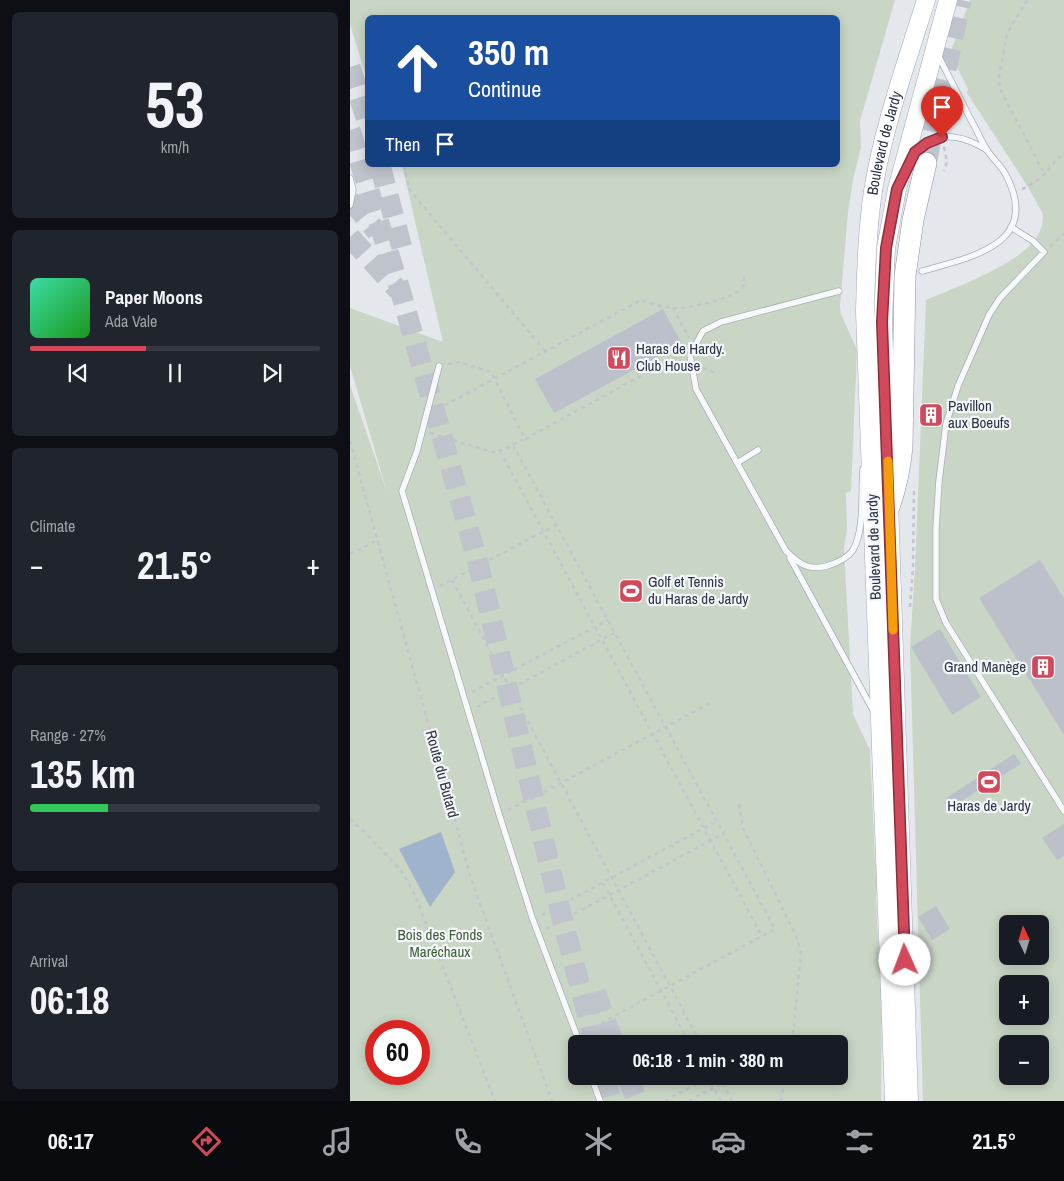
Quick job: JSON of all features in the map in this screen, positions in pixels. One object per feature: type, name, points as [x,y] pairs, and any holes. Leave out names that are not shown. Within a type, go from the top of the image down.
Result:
[{"type":"highway","points":[[889,507],[896,488],[900,467],[899,346],[908,248],[935,167]]},
{"type":"main road","name":"Boulevard de Jardy","points":[[894,1101],[867,379],[866,247],[873,190],[888,129],[926,0]]},
{"type":"main road","name":"Boulevard de Jardy","points":[[909,1101],[889,507],[886,248],[897,189],[948,0]]},
{"type":"lane","points":[[922,272],[991,249],[1005,237],[1014,222],[1016,208],[1013,192],[1005,173],[987,150],[934,49]]},
{"type":"lane","points":[[897,189],[915,152],[927,143],[942,137],[956,137],[970,140],[987,150]]},
{"type":"lane","points":[[350,178],[353,190],[350,205]]},
{"type":"lane","points":[[1011,227],[1033,241],[1044,252],[1000,298],[989,314],[958,386],[946,424],[939,481],[936,528],[936,598],[950,631],[1064,811]]},
{"type":"lane","points":[[838,291],[721,322],[703,331],[690,355],[696,389],[880,724]]},
{"type":"lane","points":[[439,366],[422,431],[402,491],[499,814],[533,920],[576,1035]]},
{"type":"lane","points":[[863,456],[867,379]]},
{"type":"lane","points":[[737,463],[758,450]]},
{"type":"lane","points":[[786,551],[800,564],[819,568],[839,563],[852,551],[859,533],[863,466]]},
{"type":"lane","points":[[594,1085],[600,1101]]},
{"type":"path","points":[[1027,0],[1007,34],[999,83],[1003,98],[1044,173]]},
{"type":"path","points":[[935,167],[947,162],[942,137],[949,91],[958,83],[954,69],[952,45]]},
{"type":"path","points":[[1013,192],[1028,187],[1064,152]]},
{"type":"path","points":[[404,167],[409,190],[545,352]]},
{"type":"path","points":[[1044,252],[1064,234]]},
{"type":"path","points":[[426,415],[641,300],[673,308],[712,302],[739,291],[743,286],[744,274]]},
{"type":"path","points":[[673,308],[694,347]]},
{"type":"path","points":[[422,431],[496,453],[674,358],[716,373]]},
{"type":"path","points":[[439,366],[459,362],[491,372],[525,438]]},
{"type":"path","name":"Route du Butard","points":[[350,441],[471,879],[552,1101]]},
{"type":"path","points":[[513,445],[775,929],[581,1035]]},
{"type":"path","points":[[500,451],[762,936]]},
{"type":"path","points":[[909,613],[913,567],[914,487]]},
{"type":"path","points":[[432,591],[556,525]]},
{"type":"path","points":[[350,554],[378,540]]},
{"type":"path","points":[[452,580],[697,1035]]},
{"type":"path","points":[[464,697],[608,620]]},
{"type":"path","points":[[468,712],[614,633]]},
{"type":"path","points":[[499,814],[712,702]]},
{"type":"path","points":[[739,804],[743,828],[796,936],[801,953],[793,1035]]},
{"type":"path","points":[[350,819],[366,832],[402,872],[414,893],[495,1101]]},
{"type":"path","points":[[533,920],[717,821]]},
{"type":"path","points":[[538,933],[723,834]]},
{"type":"path","points":[[603,883],[685,1035]]},
{"type":"path","points":[[665,1101],[694,1085]]},
{"type":"path","points":[[713,1085],[721,1101]]},
{"type":"path","points":[[689,1101],[719,1085]]},
{"type":"path","points":[[723,1085],[732,1101]]},
{"type":"path","points":[[781,1101],[784,1085]]},
{"type":"green space","name":"Golf et Tennis du Haras de Jardy","points":[[350,0],[895,0],[860,121],[861,147],[848,212],[840,306],[841,314],[857,350],[851,491],[846,493],[847,529],[844,548],[853,714],[870,750],[875,862],[878,871],[876,900],[880,978],[882,984],[881,1101],[350,1101],[350,385],[387,492],[350,366],[350,308],[443,342],[402,167],[840,167],[840,15],[365,15],[365,73],[350,24]]},
{"type":"green space","name":"Haras de Jardy","points":[[970,0],[1064,0],[1064,1101],[923,1101],[910,647],[926,300],[988,273],[1020,254],[1039,233],[1043,217],[1028,187],[967,93],[968,89],[950,53]]},
{"type":"water","points":[[441,832],[455,872],[430,907],[399,849]]},
{"type":"building","points":[[663,309],[682,344],[554,413],[535,379]]},
{"type":"building","name":"Pavillon aux Boeufs","points":[[922,405],[940,406],[940,425],[921,424]]},
{"type":"building","name":"Grand Manège","points":[[1040,560],[1064,598],[1064,735],[979,598]]},
{"type":"building","points":[[940,629],[981,697],[952,715],[911,647]]},
{"type":"building","points":[[1014,754],[1021,764],[952,807],[946,798]]},
{"type":"building","points":[[1064,824],[1064,856],[1057,860],[1042,838]]},
{"type":"building","points":[[936,906],[950,929],[932,940],[918,917]]},
{"type":"tunnel","points":[[926,163],[961,0]]},
{"type":"tunnel","points":[[350,67],[365,114]]},
{"type":"tunnel","points":[[350,130],[401,293],[478,563],[561,914],[593,1035]]},
{"type":"tunnel","points":[[381,167],[404,256]]},
{"type":"tunnel","points":[[350,201],[377,232]]},
{"type":"tunnel","points":[[350,237],[398,290]]},
{"type":"tunnel","points":[[595,992],[611,1035]]},
{"type":"tunnel","points":[[607,1085],[611,1101]]},
{"type":"tunnel","points":[[631,1085],[637,1101]]},
{"type":"slow traffic","points":[[888,461],[893,630]]},
{"type":"place","name":"Haras de Hardy. Club House","points":[[619,358]]},
{"type":"place","name":"Pavillon aux Boeufs","points":[[931,415]]},
{"type":"place","name":"Golf et Tennis du Haras de Jardy","points":[[631,591]]},
{"type":"place","name":"Grand Manège","points":[[1043,667]]},
{"type":"place","name":"Haras de Jardy","points":[[989,782]]},
{"type":"route","points":[[905,960],[882,322],[886,248],[897,189],[915,152],[927,143],[942,137]]},
{"type":"park label","name":"Bois des Fonds Maréchaux","points":[[440,944]]}]
